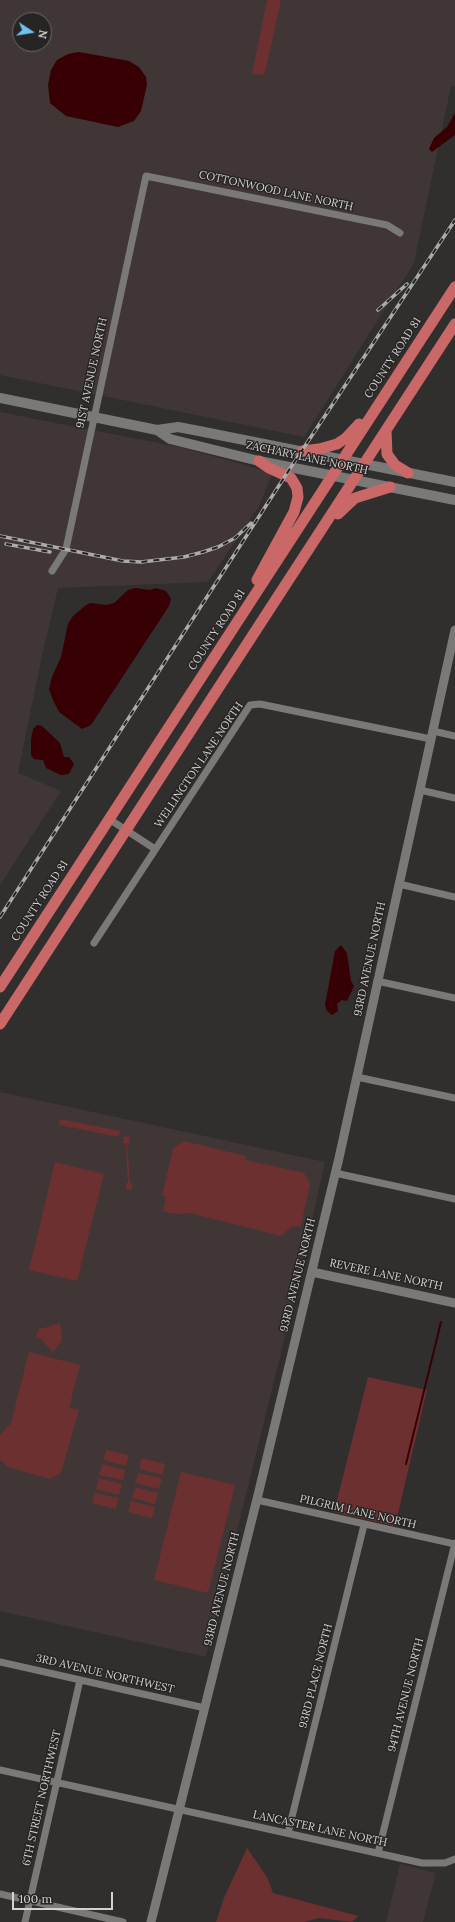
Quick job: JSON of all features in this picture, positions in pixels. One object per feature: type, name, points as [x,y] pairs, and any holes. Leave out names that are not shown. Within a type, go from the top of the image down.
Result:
[{"type":"highway","name":"COUNTY ROAD 81","points":[[0,987],[455,287]]},
{"type":"highway","points":[[0,1024],[293,576],[455,324]]},
{"type":"highway","points":[[302,451],[329,447],[346,438],[395,379]]},
{"type":"highway","points":[[386,430],[387,454],[395,465],[408,473]]},
{"type":"highway","points":[[235,626],[297,504],[297,488],[291,478],[269,468],[259,461]]},
{"type":"highway","points":[[293,576],[340,511],[349,502],[368,493],[390,487]]},
{"type":"main road","name":"ZACHARY LANE NORTH","points":[[0,398],[157,430],[178,427],[455,482]]},
{"type":"main road","name":"ZACHARY LANE NORTH","points":[[157,430],[170,440],[259,461],[455,500]]},
{"type":"main road","points":[[441,479],[455,479]]},
{"type":"main road","points":[[438,496],[455,506]]},
{"type":"street","name":"COTTONWOOD LANE NORTH","points":[[146,176],[387,225],[400,234]]},
{"type":"street","name":"91ST AVENUE NORTH","points":[[52,571],[66,549],[146,176]]},
{"type":"street","name":"93RD AVENUE NORTH","points":[[151,1922],[180,1811],[312,1272],[357,1077],[455,630]]},
{"type":"street","name":"WELLINGTON LANE NORTH","points":[[94,943],[250,705],[260,704],[432,735]]},
{"type":"street","points":[[432,735],[455,736]]},
{"type":"street","points":[[420,790],[455,798]]},
{"type":"street","points":[[109,819],[155,849]]},
{"type":"street","points":[[399,884],[455,897]]},
{"type":"street","points":[[378,981],[455,998]]},
{"type":"street","points":[[357,1077],[455,1098]]},
{"type":"street","points":[[335,1173],[455,1199]]},
{"type":"street","name":"REVERE LANE NORTH","points":[[312,1272],[455,1303]]},
{"type":"street","name":"PILGRIM LANE NORTH","points":[[257,1500],[455,1544]]},
{"type":"street","name":"93RD PLACE NORTH","points":[[288,1833],[364,1525]]},
{"type":"street","name":"94TH AVENUE NORTH","points":[[378,1853],[455,1544]]},
{"type":"street","name":"3RD AVENUE NORTHWEST","points":[[0,1662],[205,1708]]},
{"type":"street","name":"6TH STREET NORTHWEST","points":[[25,1922],[80,1680]]},
{"type":"street","name":"LANCASTER LANE NORTH","points":[[0,1770],[180,1811],[434,1864],[445,1863],[455,1859]]},
{"type":"street","points":[[0,1894],[123,1922]]},
{"type":"shaded area","points":[[0,0],[455,0],[455,87],[451,86],[414,263],[304,437],[0,375]]},
{"type":"shaded area","points":[[267,0],[281,0],[265,73],[263,75],[252,74]]},
{"type":"shaded area","points":[[79,52],[129,61],[139,67],[146,77],[147,85],[141,111],[134,121],[118,127],[66,116],[50,103],[48,85],[51,70],[57,60],[68,54]]},
{"type":"shaded area","points":[[455,113],[455,135],[432,152],[429,149],[434,138],[447,127]]},
{"type":"shaded area","points":[[0,412],[184,448],[273,473],[259,506],[208,582],[58,588],[42,656],[18,773],[61,791],[0,885]]},
{"type":"shaded area","points":[[135,588],[150,590],[156,588],[166,591],[171,599],[169,606],[91,725],[82,729],[59,712],[49,689],[52,677],[61,657],[68,624],[73,616],[86,605],[91,603],[106,605],[114,603],[128,590]]},
{"type":"shaded area","points":[[37,725],[42,726],[60,743],[64,757],[69,757],[74,764],[69,774],[61,775],[46,768],[43,760],[34,759],[31,755],[33,729]]},
{"type":"shaded area","points":[[341,945],[347,953],[351,981],[354,986],[347,1001],[342,1000],[337,1004],[338,1011],[332,1015],[327,1011],[325,1005],[335,951]]},
{"type":"shaded area","points":[[0,1092],[325,1162],[296,1292],[206,1657],[0,1611]]},
{"type":"shaded area","points":[[60,1119],[120,1131],[119,1137],[59,1125]]},
{"type":"shaded area","points":[[129,1136],[130,1143],[127,1143],[130,1183],[132,1183],[132,1190],[126,1190],[126,1183],[128,1183],[126,1144],[123,1143],[123,1137]]},
{"type":"shaded area","points":[[184,1141],[246,1156],[246,1160],[304,1173],[310,1183],[301,1226],[291,1227],[281,1236],[190,1213],[181,1214],[163,1212],[166,1197],[162,1196],[173,1148]]},
{"type":"shaded area","points":[[55,1162],[104,1174],[77,1281],[29,1270]]},
{"type":"shaded area","points":[[60,1323],[62,1332],[61,1342],[53,1352],[41,1339],[36,1337],[39,1328]]},
{"type":"shaded area","points":[[29,1352],[80,1365],[69,1408],[79,1410],[61,1473],[50,1479],[8,1467],[0,1460],[0,1435],[11,1423]]},
{"type":"shaded area","points":[[368,1377],[427,1390],[395,1526],[334,1512]]},
{"type":"shaded area","points":[[106,1450],[129,1455],[126,1466],[103,1460]]},
{"type":"shaded area","points":[[142,1458],[165,1464],[163,1475],[139,1469]]},
{"type":"shaded area","points":[[102,1464],[125,1470],[123,1480],[99,1475]]},
{"type":"shaded area","points":[[181,1472],[235,1485],[208,1593],[154,1580]]},
{"type":"shaded area","points":[[138,1473],[162,1478],[159,1489],[135,1483]]},
{"type":"shaded area","points":[[98,1478],[122,1484],[119,1495],[96,1489]]},
{"type":"shaded area","points":[[135,1487],[158,1493],[155,1504],[132,1498]]},
{"type":"shaded area","points":[[95,1493],[118,1498],[116,1509],[92,1503]]},
{"type":"shaded area","points":[[131,1501],[155,1507],[152,1518],[128,1512]]},
{"type":"shaded area","points":[[247,1848],[267,1877],[273,1893],[358,1916],[352,1922],[319,1918],[304,1922],[216,1922],[224,1898]]},
{"type":"shaded area","points":[[400,1864],[436,1873],[423,1922],[386,1922]]},
{"type":"waterway","points":[[406,1464],[441,1322]]},
{"type":"railway","points":[[0,917],[291,467],[455,220]]},
{"type":"railway","points":[[378,310],[407,284]]},
{"type":"railway","points":[[0,536],[123,561],[141,562],[184,557],[218,547],[235,538],[251,523]]},
{"type":"railway","points":[[6,544],[50,552]]}]
